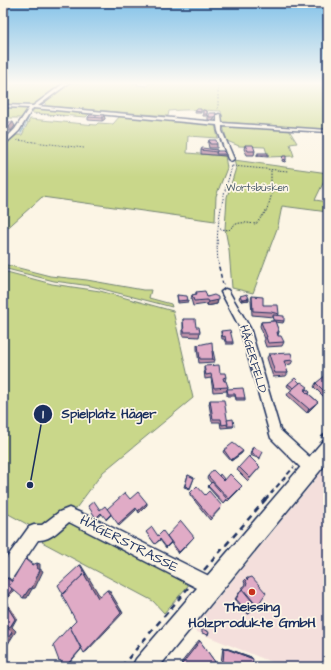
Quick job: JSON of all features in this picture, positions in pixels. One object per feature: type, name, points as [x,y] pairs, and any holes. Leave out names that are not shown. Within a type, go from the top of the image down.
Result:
[{"type":"main road","points":[[144,667],[310,467],[328,448]]},
{"type":"street","points":[[3,144],[17,130],[28,114]]},
{"type":"street","points":[[113,114],[219,124],[328,131]]},
{"type":"street","points":[[219,115],[219,124],[222,137],[231,159]]},
{"type":"street","name":"HÄGERFELD","points":[[225,292],[245,328],[275,434],[310,467]]},
{"type":"street","name":"HÄGERSTRASSE","points":[[3,577],[34,532],[44,533],[64,517],[69,515],[92,525],[211,586]]},
{"type":"path","points":[[9,139],[84,148]]},
{"type":"path","points":[[225,292],[219,275],[219,228],[223,197],[232,166],[231,159]]},
{"type":"path","points":[[232,166],[288,171]]},
{"type":"path","points":[[219,228],[229,230],[233,224],[238,222],[256,224],[264,215],[274,187],[270,180],[271,170]]},
{"type":"shaded area","points":[[328,464],[328,667],[284,667],[192,630]]},
{"type":"green space","points":[[3,114],[24,114],[21,118],[3,118]]},
{"type":"green space","points":[[49,114],[89,114],[86,117]]},
{"type":"green space","points":[[147,114],[168,114],[168,116]]},
{"type":"green space","points":[[221,114],[328,114],[328,130],[222,122]]},
{"type":"green space","points":[[120,116],[215,125],[218,138],[188,136],[187,153],[225,156],[227,168],[216,196],[215,221],[42,197],[3,232],[3,146],[17,135],[22,135],[30,119],[96,125],[98,123],[113,124]]},
{"type":"green space","points":[[223,126],[289,130],[297,143],[290,144],[294,156],[268,157],[265,147],[239,146],[227,141]]},
{"type":"green space","name":"Wortsbüsken","points":[[234,160],[328,173],[315,200],[328,202],[328,212],[282,206],[278,226],[253,293],[232,288],[229,250],[225,229],[227,197],[236,168]]},
{"type":"green space","points":[[3,264],[50,276],[151,290],[149,298],[171,304],[172,307],[91,286],[54,281],[3,268]]},
{"type":"green space","points":[[3,271],[52,284],[100,291],[173,311],[193,398],[103,472],[74,511],[51,524],[34,528],[3,511]]},
{"type":"green space","points":[[69,518],[193,580],[164,613],[153,601],[42,542]]},
{"type":"building","points":[[209,114],[216,114],[215,117],[209,117]]},
{"type":"building","points":[[90,115],[104,115],[102,118],[88,117]]},
{"type":"building","points":[[6,122],[13,122],[9,127],[3,127]]},
{"type":"building","points":[[209,140],[216,140],[217,144],[210,144]]},
{"type":"building","points":[[245,145],[253,145],[255,151],[248,151]]},
{"type":"building","points":[[202,148],[217,150],[217,152],[201,150]]},
{"type":"building","points":[[217,151],[223,151],[226,154],[216,154]]},
{"type":"building","points":[[258,153],[268,153],[268,155],[258,155]]},
{"type":"building","points":[[283,156],[286,156],[286,160],[282,159]]},
{"type":"building","points":[[205,291],[207,297],[214,295],[218,297],[218,300],[208,302],[207,300],[194,301],[192,295],[197,294],[196,292]]},
{"type":"building","points":[[247,294],[249,298],[242,299],[240,296]]},
{"type":"building","points":[[177,295],[187,296],[188,300],[178,301]]},
{"type":"building","points":[[252,296],[263,297],[263,305],[278,305],[279,314],[253,311]]},
{"type":"building","points":[[273,315],[284,316],[284,321],[274,320]]},
{"type":"building","points":[[183,319],[195,319],[196,327],[199,327],[200,332],[184,332]]},
{"type":"building","points":[[275,321],[279,332],[277,332],[278,336],[281,336],[284,342],[268,343],[261,322]]},
{"type":"building","points":[[230,330],[233,342],[226,342],[225,336],[223,337],[221,331]]},
{"type":"building","points":[[212,342],[213,359],[200,359],[198,345]]},
{"type":"building","points":[[213,351],[215,360],[213,360]]},
{"type":"building","points":[[291,353],[293,360],[284,361],[288,373],[275,373],[269,354]]},
{"type":"building","points":[[219,365],[220,373],[225,373],[226,377],[223,378],[228,387],[214,388],[211,374],[206,375],[204,366]]},
{"type":"building","points":[[326,375],[328,377],[328,395],[316,383]]},
{"type":"building","points":[[295,378],[300,383],[294,388],[288,384]]},
{"type":"building","points":[[301,382],[308,387],[304,390],[318,402],[309,409],[289,392]]},
{"type":"building","points":[[243,388],[245,398],[236,398],[235,394],[228,394],[227,389]]},
{"type":"building","points":[[306,389],[310,392],[308,394],[305,391]]},
{"type":"building","points":[[210,400],[224,400],[228,424],[222,425],[221,419],[213,419]]},
{"type":"building","points":[[233,419],[234,426],[227,426],[227,420]]},
{"type":"building","points":[[233,443],[243,451],[231,460],[224,450]]},
{"type":"building","points":[[253,447],[263,452],[260,458],[251,453]]},
{"type":"building","points":[[249,456],[260,467],[250,478],[239,467]]},
{"type":"building","points":[[213,470],[224,481],[230,474],[242,486],[229,499],[208,476]]},
{"type":"building","points":[[220,474],[225,480],[224,481],[219,476]]},
{"type":"building","points":[[188,475],[194,478],[190,488],[185,486]]},
{"type":"building","points":[[212,482],[227,499],[224,503],[208,486]]},
{"type":"building","points":[[197,486],[205,495],[209,491],[222,506],[211,518],[190,493]]},
{"type":"building","points":[[138,492],[147,503],[138,511],[136,508],[118,524],[107,509],[125,493],[130,499]]},
{"type":"building","points":[[94,501],[100,510],[105,506],[111,514],[106,519],[101,513],[96,518],[88,506]]},
{"type":"building","points":[[181,521],[194,537],[179,552],[167,536]]},
{"type":"building","points":[[152,527],[158,536],[163,531],[171,542],[166,547],[160,539],[155,544],[146,532]]},
{"type":"building","points":[[25,559],[32,565],[37,563],[37,568],[40,570],[32,588],[29,589],[23,598],[9,586]]},
{"type":"building","points":[[80,565],[86,575],[84,574],[63,594],[58,585]]},
{"type":"building","points":[[84,574],[98,598],[107,590],[121,613],[84,653],[70,627],[76,621],[62,595]]},
{"type":"building","name":"Theissing Holzprodukte GmbH","points":[[252,577],[266,593],[257,606],[243,589],[247,584],[246,581]]},
{"type":"building","points":[[7,578],[12,582],[9,586],[12,589],[4,601],[3,583]]},
{"type":"building","points":[[242,589],[256,606],[249,614],[236,599]]},
{"type":"building","points":[[5,603],[15,619],[10,627],[4,623],[7,619],[3,616],[3,607]]},
{"type":"building","points":[[3,624],[12,632],[3,646]]},
{"type":"building","points":[[70,626],[81,649],[65,667],[60,660],[59,661],[53,645]]},
{"type":"building","points":[[202,629],[209,632],[208,635],[202,633]]},
{"type":"building","points":[[200,641],[215,662],[212,667],[183,667],[182,664]]},
{"type":"building","points":[[224,648],[253,659],[252,667],[229,667],[223,665]]},
{"type":"waterway","points":[[134,114],[162,117]]},
{"type":"waterway","points":[[23,130],[30,115]]},
{"type":"waterway","points":[[172,118],[194,120]]},
{"type":"waterway","points":[[226,123],[315,129]]},
{"type":"waterway","points":[[21,133],[23,129]]},
{"type":"waterway","points":[[311,129],[315,129]]},
{"type":"waterway","points":[[315,129],[328,130]]},
{"type":"waterway","points":[[315,129],[326,130]]},
{"type":"place","name":"Spielplatz Häger","points":[[30,485]]},
{"type":"place","name":"Theissing Holzprodukte GmbH","points":[[252,592]]}]
